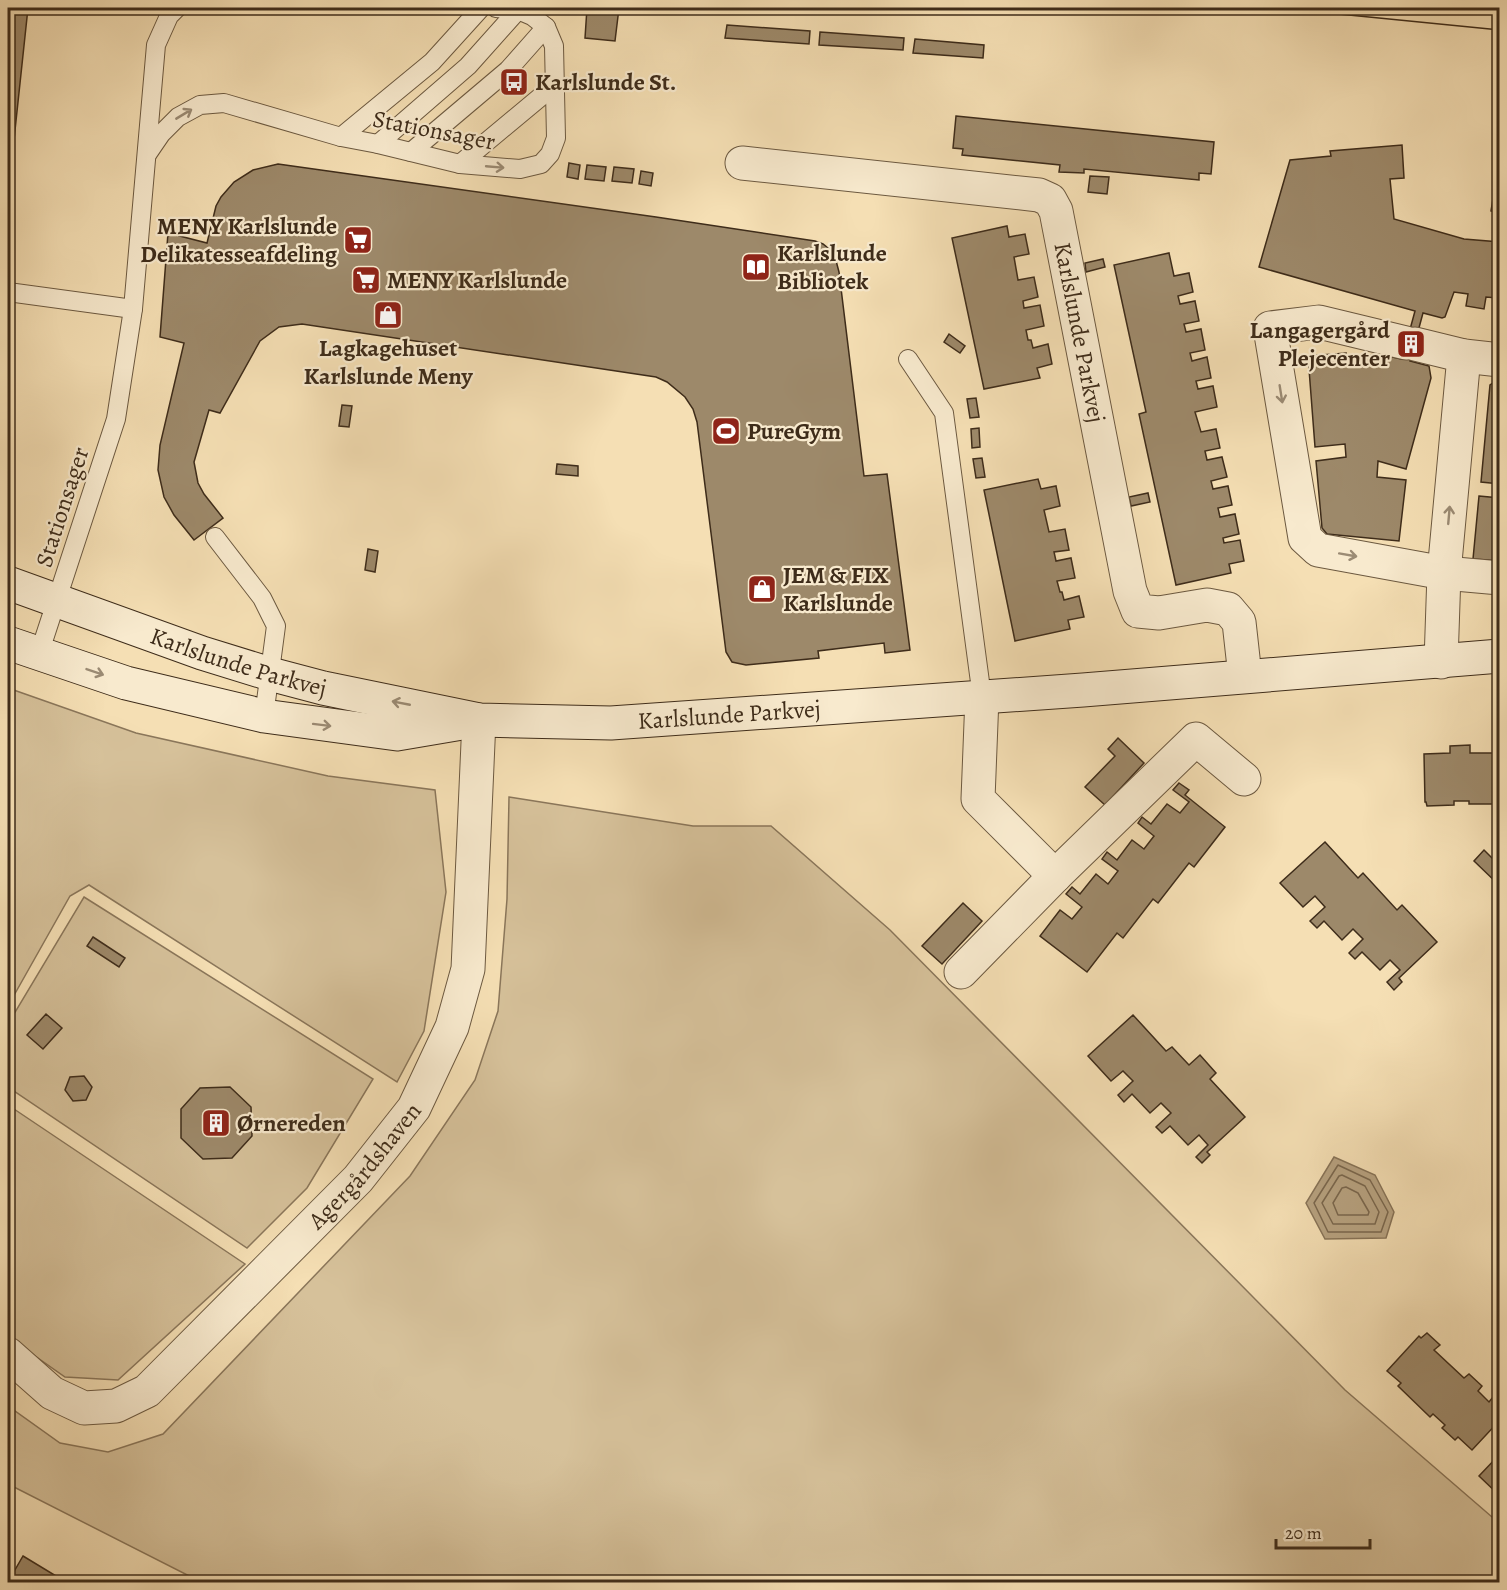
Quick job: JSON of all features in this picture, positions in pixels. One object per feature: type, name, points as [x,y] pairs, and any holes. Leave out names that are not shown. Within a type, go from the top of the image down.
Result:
[{"type":"street","name":"Karlslunde Parkvej","points":[[742,163],[1039,195],[1050,200],[1056,211],[1130,591],[1138,611],[1158,614],[1207,605],[1228,609],[1239,622],[1245,676]]},
{"type":"street","points":[[1500,360],[1464,356],[1319,322],[1270,328],[1305,538],[1318,550],[1444,573],[1500,578]]},
{"type":"street","points":[[1441,662],[1444,573],[1464,356]]},
{"type":"street","name":"Karlslunde Parkvej","points":[[8,583],[202,653],[270,674],[323,688],[478,720],[611,723],[981,697],[1500,656]]},
{"type":"street","name":"Karlslunde Parkvej","points":[[8,643],[126,683],[264,716],[397,734],[478,720]]},
{"type":"street","points":[[981,697],[978,799],[1055,876]]},
{"type":"street","name":"Agergårdshaven","points":[[8,1354],[52,1394],[84,1408],[116,1406],[147,1391],[358,1179],[414,1108],[452,1028],[468,969],[478,720]]},
{"type":"street","points":[[961,972],[1055,876],[1196,739],[1244,778]]},
{"type":"lane","name":"Stationsager","points":[[39,654],[116,419],[133,309],[156,45],[169,16],[177,8]]},
{"type":"lane","points":[[341,137],[432,62],[481,8]]},
{"type":"lane","points":[[411,152],[508,70],[546,27],[532,16],[518,10],[496,8]]},
{"type":"lane","points":[[378,144],[468,66],[518,10]]},
{"type":"lane","name":"Stationsager","points":[[146,157],[161,134],[178,117],[200,105],[224,103],[341,137],[460,164],[520,169],[541,164],[550,154],[556,138],[554,46],[546,27]]},
{"type":"lane","points":[[460,164],[556,84]]},
{"type":"lane","points":[[8,292],[133,309]]},
{"type":"lane","points":[[908,359],[944,413],[981,697]]},
{"type":"lane","points":[[215,537],[262,598],[276,626],[264,716]]},
{"type":"shaded area","points":[[8,688],[136,733],[328,776],[435,790],[446,892],[424,1031],[397,1082],[89,885],[70,896],[8,1006]]},
{"type":"shaded area","points":[[509,797],[693,826],[771,826],[890,930],[1345,1390],[1499,1523],[1499,1582],[201,1582],[8,1484],[8,1406],[60,1443],[108,1452],[163,1434],[410,1176],[475,1080],[498,1011],[507,899]]},
{"type":"shaded area","points":[[84,897],[373,1079],[307,1188],[247,1248],[8,1087],[8,1024]]},
{"type":"shaded area","points":[[8,1105],[245,1264],[118,1380],[65,1377],[8,1337]]},
{"type":"water","points":[[1334,1157],[1375,1175],[1394,1212],[1386,1238],[1325,1239],[1306,1203]]},
{"type":"building","points":[[15,8],[28,8],[8,196],[8,13]]},
{"type":"building","points":[[587,8],[619,8],[615,41],[585,38]]},
{"type":"building","points":[[727,25],[810,31],[809,44],[725,38]]},
{"type":"building","points":[[820,32],[904,38],[903,50],[819,45]]},
{"type":"building","points":[[915,39],[984,45],[983,58],[913,53]]},
{"type":"building","points":[[956,116],[1214,142],[1211,174],[1199,173],[1199,180],[1084,169],[1084,173],[1059,172],[1060,165],[962,155],[963,149],[953,148]]},
{"type":"building","name":"Langagergård Plejecenter","points":[[1402,145],[1404,178],[1390,179],[1394,219],[1464,239],[1500,242],[1500,329],[1496,323],[1498,298],[1486,297],[1484,309],[1466,306],[1468,294],[1454,292],[1445,317],[1423,313],[1410,361],[1429,366],[1431,378],[1406,469],[1378,461],[1377,477],[1406,480],[1399,541],[1327,534],[1322,528],[1316,461],[1346,457],[1345,444],[1315,447],[1308,356],[1346,353],[1345,357],[1379,354],[1402,359],[1415,311],[1259,267],[1290,160],[1331,156],[1330,151]]},
{"type":"building","points":[[569,163],[580,165],[578,179],[567,177]]},
{"type":"building","points":[[278,164],[656,217],[823,244],[834,253],[839,272],[864,476],[887,474],[910,650],[885,653],[884,643],[818,651],[819,658],[746,665],[732,662],[726,652],[697,422],[693,409],[685,397],[667,382],[656,377],[302,324],[279,327],[260,341],[220,413],[209,410],[194,462],[198,483],[223,518],[194,540],[174,515],[164,497],[158,470],[160,445],[184,343],[160,337],[168,233],[207,243],[216,206],[234,182],[253,170]]},
{"type":"building","points":[[587,165],[606,167],[604,181],[585,179]]},
{"type":"building","points":[[614,167],[634,169],[632,183],[612,181]]},
{"type":"building","points":[[641,171],[653,173],[651,186],[639,184]]},
{"type":"building","points":[[1090,176],[1109,177],[1107,194],[1088,192]]},
{"type":"building","points":[[1494,193],[1500,194],[1500,213],[1491,211]]},
{"type":"building","points":[[1007,226],[1009,237],[1025,234],[1029,254],[1014,257],[1018,280],[1034,277],[1038,297],[1023,301],[1024,308],[1040,305],[1044,326],[1026,330],[1028,340],[1031,340],[1033,348],[1048,344],[1052,364],[1037,368],[1040,378],[984,389],[952,238]]},
{"type":"building","points":[[1169,253],[1174,276],[1189,273],[1193,292],[1178,296],[1180,304],[1195,301],[1199,321],[1184,324],[1186,332],[1201,329],[1205,350],[1190,353],[1192,361],[1207,357],[1211,378],[1196,381],[1198,389],[1213,386],[1217,407],[1195,412],[1201,432],[1216,429],[1220,448],[1205,451],[1207,460],[1222,457],[1227,477],[1211,481],[1213,489],[1228,486],[1232,505],[1218,508],[1220,517],[1235,514],[1239,534],[1223,538],[1224,543],[1240,540],[1244,561],[1229,564],[1231,573],[1176,585],[1139,414],[1146,412],[1114,265]]},
{"type":"building","points":[[1103,259],[1105,267],[1086,272],[1085,263]]},
{"type":"building","points":[[949,334],[965,346],[960,353],[944,342]]},
{"type":"building","points":[[1499,379],[1500,484],[1481,482],[1490,385]]},
{"type":"building","points":[[976,398],[979,417],[970,418],[967,399]]},
{"type":"building","points":[[342,405],[352,406],[349,427],[339,426]]},
{"type":"building","points":[[979,428],[980,447],[972,448],[971,429]]},
{"type":"building","points":[[982,458],[985,477],[976,478],[973,459]]},
{"type":"building","points":[[557,464],[578,466],[578,476],[556,474]]},
{"type":"building","points":[[1038,479],[1041,489],[1056,486],[1060,506],[1044,510],[1049,532],[1065,529],[1069,550],[1054,552],[1056,561],[1071,558],[1075,578],[1057,581],[1060,592],[1064,600],[1079,596],[1084,617],[1068,620],[1070,629],[1015,641],[984,490]]},
{"type":"building","points":[[1148,493],[1150,502],[1131,506],[1129,497]]},
{"type":"building","points":[[1479,496],[1500,498],[1500,561],[1473,559]]},
{"type":"building","points":[[368,549],[378,551],[375,572],[365,570]]},
{"type":"building","points":[[1118,738],[1144,763],[1105,805],[1085,787],[1115,756],[1108,749]]},
{"type":"building","points":[[1470,745],[1470,753],[1494,753],[1494,748],[1500,748],[1500,800],[1497,800],[1497,804],[1469,804],[1469,801],[1454,801],[1454,805],[1427,806],[1424,754],[1450,753],[1450,746]]},
{"type":"building","points":[[1179,783],[1189,790],[1185,795],[1225,827],[1194,867],[1189,863],[1158,903],[1153,899],[1123,938],[1117,933],[1087,972],[1040,936],[1060,910],[1072,919],[1082,907],[1066,894],[1072,887],[1080,894],[1096,874],[1108,884],[1118,871],[1102,859],[1107,852],[1117,860],[1132,840],[1144,849],[1154,836],[1138,823],[1142,817],[1151,824],[1167,804],[1180,813],[1189,802],[1173,790]]},
{"type":"building","points":[[1325,842],[1358,878],[1363,873],[1397,910],[1402,905],[1437,942],[1399,978],[1402,982],[1394,990],[1387,982],[1400,970],[1390,960],[1380,970],[1362,952],[1355,959],[1349,953],[1363,939],[1353,929],[1342,940],[1324,921],[1317,928],[1310,921],[1325,907],[1315,896],[1303,907],[1280,883]]},
{"type":"building","points":[[1484,850],[1500,866],[1500,886],[1474,861]]},
{"type":"building","points":[[963,903],[982,921],[942,964],[922,946]]},
{"type":"building","points":[[93,937],[125,958],[119,967],[87,946]]},
{"type":"building","points":[[46,1014],[62,1028],[43,1049],[27,1035]]},
{"type":"building","points":[[1133,1015],[1166,1051],[1172,1047],[1189,1065],[1200,1055],[1216,1073],[1210,1079],[1245,1117],[1207,1152],[1210,1155],[1202,1163],[1196,1157],[1208,1145],[1199,1135],[1188,1145],[1170,1126],[1162,1133],[1156,1127],[1171,1113],[1161,1103],[1150,1113],[1132,1094],[1124,1102],[1118,1095],[1133,1081],[1123,1071],[1111,1081],[1088,1056]]},
{"type":"building","points":[[84,1076],[92,1087],[86,1100],[73,1101],[65,1090],[70,1077]]},
{"type":"building","name":"Ørnereden","points":[[230,1087],[251,1107],[252,1136],[232,1158],[203,1159],[181,1138],[181,1109],[200,1088]]},
{"type":"building","points":[[1427,1333],[1440,1345],[1434,1350],[1464,1378],[1469,1374],[1482,1386],[1478,1391],[1489,1402],[1493,1397],[1500,1403],[1500,1420],[1472,1450],[1458,1437],[1455,1440],[1442,1428],[1445,1425],[1433,1414],[1430,1417],[1398,1386],[1401,1383],[1387,1371],[1419,1336],[1421,1338]]},
{"type":"building","points":[[1497,1457],[1500,1460],[1500,1496],[1479,1476]]},
{"type":"building","points":[[23,1556],[66,1582],[8,1582]]},
{"type":"tram line","points":[[1278,8],[1500,30]]},
{"type":"place","name":"Karlslunde St.","points":[[514,82]]},
{"type":"place","name":"MENY Karlslunde Delikatesseafdeling","points":[[358,240]]},
{"type":"place","name":"Karlslunde Bibliotek","points":[[756,267]]},
{"type":"place","name":"MENY Karlslunde","points":[[366,280]]},
{"type":"place","name":"Lagkagehuset Karlslunde Meny","points":[[388,315]]},
{"type":"place","name":"Langagergård Plejecenter","points":[[1411,344]]},
{"type":"place","name":"PureGym","points":[[726,431]]},
{"type":"place","name":"JEM & FIX Karlslunde","points":[[762,589]]},
{"type":"place","name":"Ørnereden","points":[[216,1123]]}]
